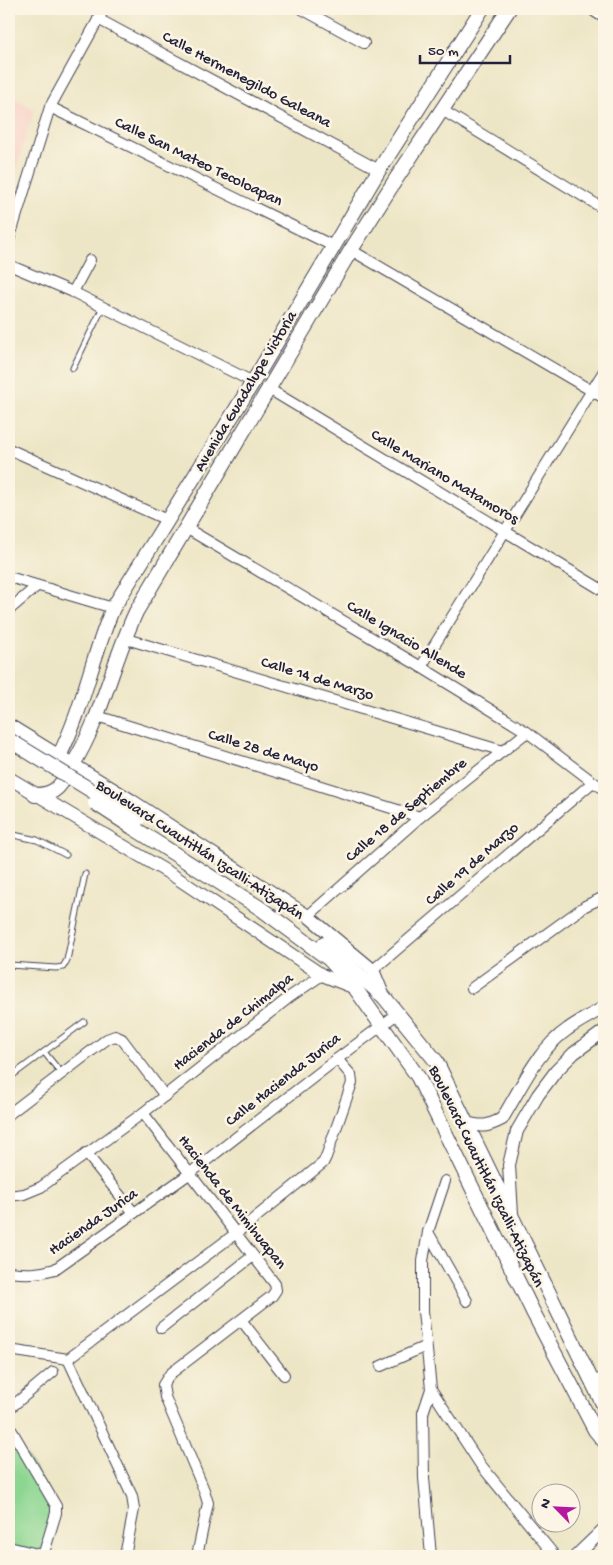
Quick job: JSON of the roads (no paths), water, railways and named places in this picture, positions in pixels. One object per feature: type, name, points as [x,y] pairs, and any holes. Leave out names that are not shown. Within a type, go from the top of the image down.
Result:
[{"type":"main road","name":"Avenida Guadalupe Victoria","points":[[59,756],[73,728],[102,633],[113,608],[379,170],[482,9]]},
{"type":"main road","name":"Avenida Guadalupe Victoria","points":[[35,795],[43,795],[57,789],[97,716],[124,638],[136,612],[351,250],[396,178],[509,9]]},
{"type":"main road","points":[[596,9],[604,14]]},
{"type":"main road","name":"Boulevard Cuautitlán Izcalli-Atizapán","points":[[9,740],[138,818],[257,895],[384,997],[436,1061],[512,1219],[597,1380],[604,1406]]},
{"type":"main road","name":"Boulevard Cuautitlán Izcalli-Atizapán","points":[[9,750],[332,955],[418,1077],[533,1312],[595,1430],[604,1441]]},
{"type":"street","points":[[9,240],[50,107],[104,9]]},
{"type":"street","points":[[302,9],[364,44]]},
{"type":"street","name":"Calle Hermenegildo Galeana","points":[[98,19],[379,170]]},
{"type":"street","name":"Calle San Mateo Tecoloapan","points":[[50,107],[333,246]]},
{"type":"street","points":[[442,110],[604,209]]},
{"type":"street","points":[[351,250],[604,398]]},
{"type":"street","points":[[73,292],[90,260]]},
{"type":"street","points":[[9,265],[73,292],[252,382]]},
{"type":"street","points":[[421,667],[604,371]]},
{"type":"street","name":"Calle Mariano Matamoros","points":[[269,389],[604,591]]},
{"type":"street","points":[[9,449],[167,520]]},
{"type":"street","name":"Calle Ignacio Allende","points":[[186,528],[527,732],[604,789]]},
{"type":"street","points":[[9,577],[113,608]]},
{"type":"street","points":[[9,610],[37,586]]},
{"type":"street","name":"Calle 14 de Marzo","points":[[124,638],[502,751]]},
{"type":"street","name":"Calle 28 de Mayo","points":[[97,716],[420,817]]},
{"type":"street","points":[[9,725],[130,800],[308,916],[374,970],[384,997]]},
{"type":"street","name":"Calle 18 de Septiembre","points":[[308,916],[420,817],[527,732]]},
{"type":"street","name":"Calle 19 de Marzo","points":[[374,970],[593,782]]},
{"type":"street","points":[[10,783],[35,795],[174,876],[322,975],[355,988]]},
{"type":"street","points":[[472,988],[585,906],[604,897]]},
{"type":"street","name":"Hacienda de Chimalpa","points":[[9,1196],[24,1194],[41,1187],[143,1113],[291,996],[322,975]]},
{"type":"street","points":[[466,1123],[482,1127],[502,1119],[539,1058],[551,1043],[567,1029],[604,1008]]},
{"type":"street","name":"Calle Hacienda Jurica","points":[[189,1174],[337,1058],[397,1014]]},
{"type":"street","points":[[512,1219],[509,1165],[517,1130],[538,1095],[556,1071],[574,1053],[604,1030]]},
{"type":"street","points":[[9,1114],[107,1040],[115,1036],[122,1040],[165,1096]]},
{"type":"street","points":[[9,1350],[68,1359],[235,1234],[323,1163],[352,1083],[351,1075],[337,1058]]},
{"type":"street","name":"Hacienda de Mimihuapan","points":[[143,1113],[275,1284],[276,1290],[272,1296],[242,1321],[170,1374],[163,1385],[165,1396],[208,1503],[196,1556]]},
{"type":"street","points":[[86,1153],[134,1213]]},
{"type":"street","name":"Hacienda Jurica","points":[[9,1272],[31,1274],[44,1273],[55,1269],[189,1174]]},
{"type":"street","points":[[431,1556],[424,1478],[423,1413],[431,1389],[422,1287],[423,1261],[428,1232],[445,1181]]},
{"type":"street","points":[[428,1232],[467,1301]]},
{"type":"street","points":[[161,1328],[253,1256]]},
{"type":"street","points":[[242,1321],[284,1374]]},
{"type":"street","points":[[381,1366],[426,1346]]},
{"type":"street","points":[[68,1359],[132,1496],[134,1509],[125,1556]]},
{"type":"street","points":[[9,1409],[53,1372]]},
{"type":"street","points":[[431,1389],[480,1464],[555,1556]]},
{"type":"street","points":[[9,1428],[56,1506],[44,1556],[9,1547]]},
{"type":"street","points":[[576,1556],[604,1528]]},
{"type":"lane","points":[[73,368],[104,307]]},
{"type":"lane","points":[[9,834],[37,840],[66,856]]},
{"type":"lane","points":[[9,964],[63,967],[67,960],[85,874]]},
{"type":"lane","points":[[9,1078],[84,1022]]},
{"type":"lane","points":[[44,1052],[62,1074]]}]
